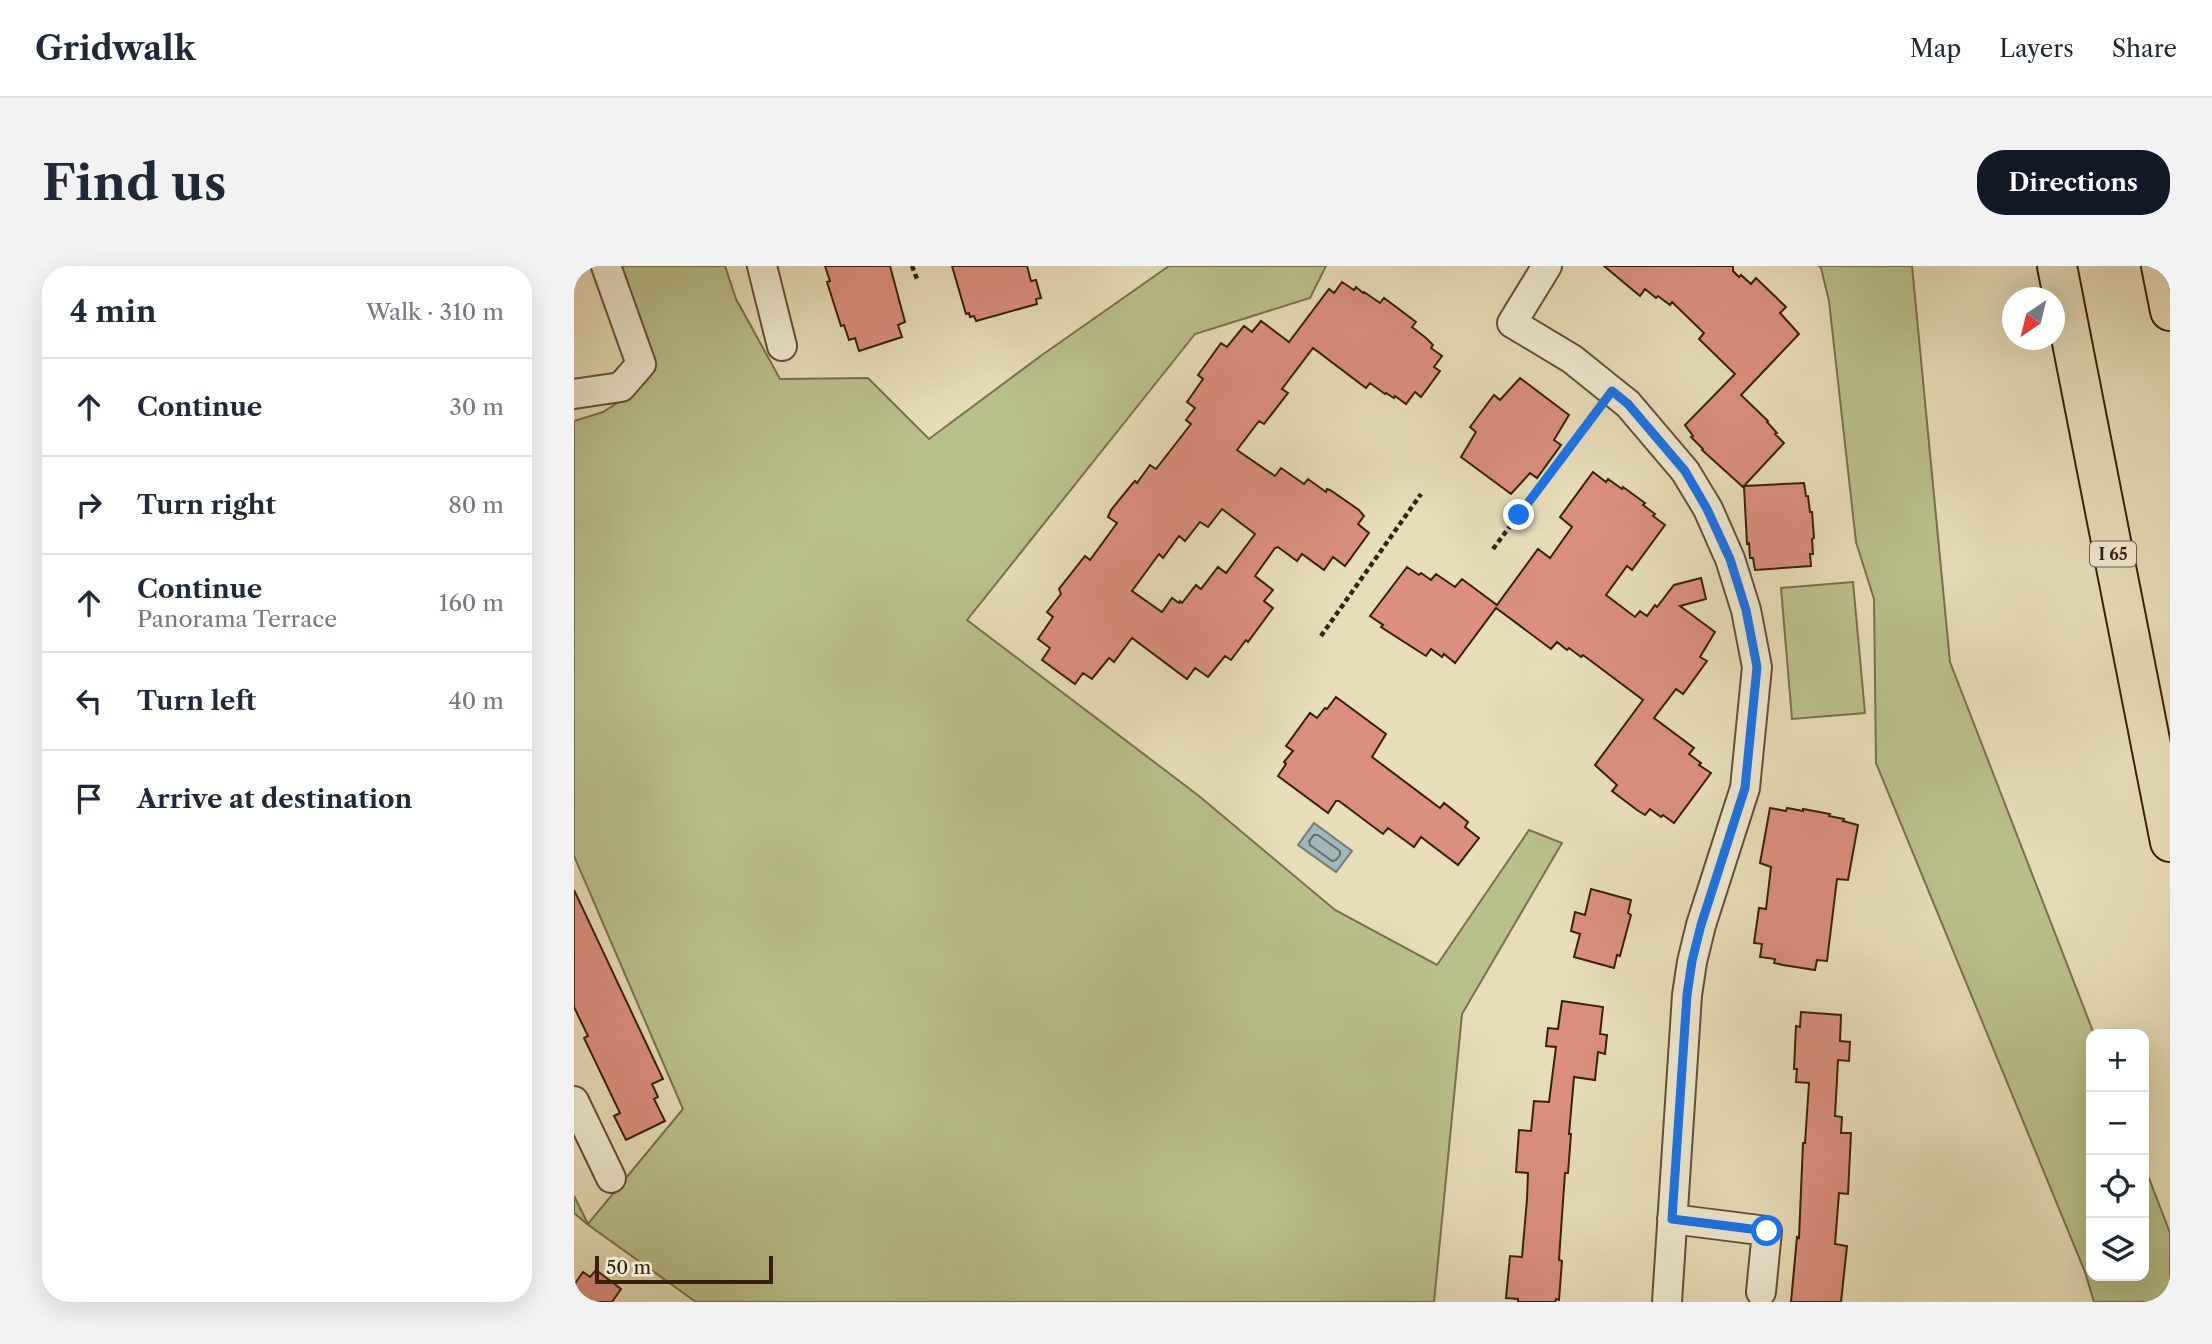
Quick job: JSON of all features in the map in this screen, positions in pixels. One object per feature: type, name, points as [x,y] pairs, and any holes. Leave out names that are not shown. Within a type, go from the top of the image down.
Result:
[{"type":"highway","name":"I 65","points":[[2057,266],[2170,842]]},
{"type":"highway","points":[[2161,266],[2170,311]]},
{"type":"street","points":[[574,394],[621,387],[641,364],[606,266]]},
{"type":"street","points":[[762,266],[782,346]]},
{"type":"street","points":[[1547,266],[1512,323],[1572,359],[1628,404],[1685,471],[1707,509],[1730,559],[1746,610],[1757,667],[1745,788],[1701,925],[1687,995],[1667,1302]]},
{"type":"street","points":[[574,1101],[611,1178]]},
{"type":"street","points":[[1672,1219],[1767,1231],[1761,1292]]},
{"type":"path","points":[[912,266],[917,279]]},
{"type":"path","points":[[1493,549],[1612,391]]},
{"type":"path","points":[[1321,636],[1421,494]]},
{"type":"green space","points":[[615,266],[725,266],[736,299],[780,379],[868,378],[929,439],[1169,266],[1326,266],[1310,298],[1195,334],[967,620],[1199,796],[1335,910],[1437,965],[1529,830],[1562,843],[1462,1014],[1434,1302],[696,1302],[587,1224],[574,1213],[574,1196],[588,1224],[683,1109],[574,856],[574,421],[603,412],[634,392]]},
{"type":"green space","points":[[1819,266],[1912,266],[1950,662],[2092,1029],[2086,1029],[2086,1275],[1876,763],[1874,599],[1856,542],[1829,301]]},
{"type":"green space","points":[[1853,582],[1865,713],[1792,719],[1781,588]]},
{"type":"green space","points":[[2149,1178],[2170,1233],[2170,1302],[2094,1302],[2088,1281],[2149,1281]]},
{"type":"water","points":[[1314,823],[1352,851],[1336,872],[1298,845]]},
{"type":"building","points":[[825,266],[890,266],[905,322],[898,325],[902,337],[859,351],[855,338],[849,340],[844,325],[841,326],[827,282],[830,281]]},
{"type":"building","points":[[952,266],[1027,266],[1031,281],[1036,280],[1041,298],[1036,299],[1037,304],[976,321],[974,316],[966,314]]},
{"type":"building","points":[[1604,266],[1733,266],[1733,271],[1739,277],[1741,275],[1751,284],[1756,278],[1786,307],[1780,313],[1799,334],[1741,395],[1768,421],[1784,443],[1743,487],[1702,450],[1685,425],[1735,374],[1699,339],[1704,333],[1672,302],[1670,305],[1645,289],[1640,296]]},
{"type":"building","points":[[1342,282],[1354,290],[1356,287],[1380,303],[1384,298],[1416,322],[1412,327],[1442,356],[1434,367],[1440,371],[1421,397],[1415,392],[1406,404],[1370,383],[1366,388],[1313,348],[1282,389],[1288,393],[1264,424],[1259,421],[1237,450],[1275,476],[1281,468],[1304,484],[1308,479],[1326,492],[1327,489],[1330,490],[1359,510],[1364,516],[1358,524],[1369,533],[1345,566],[1333,557],[1324,570],[1302,554],[1297,561],[1278,547],[1275,548],[1255,576],[1273,590],[1264,601],[1273,608],[1248,642],[1246,640],[1231,660],[1225,656],[1208,677],[1195,668],[1187,679],[1132,638],[1114,662],[1109,658],[1092,679],[1083,673],[1075,684],[1042,660],[1050,648],[1038,639],[1053,617],[1047,612],[1061,594],[1059,589],[1085,556],[1090,560],[1117,523],[1108,517],[1111,510],[1150,465],[1156,469],[1191,424],[1186,420],[1195,408],[1187,402],[1203,379],[1198,375],[1221,343],[1227,347],[1244,326],[1252,332],[1261,321],[1289,342],[1329,289],[1334,293]],"holes":[[[1222,509],[1255,534],[1226,573],[1218,567],[1201,589],[1196,585],[1182,603],[1172,598],[1162,612],[1132,591],[1159,554],[1163,558],[1179,536],[1185,541],[1200,522],[1208,527]]]},
{"type":"building","points":[[1520,378],[1569,415],[1554,440],[1561,445],[1537,478],[1530,473],[1511,494],[1461,457],[1476,432],[1470,427],[1494,395],[1500,400]]},
{"type":"building","points":[[1593,472],[1606,482],[1608,479],[1622,489],[1623,487],[1645,503],[1643,505],[1655,514],[1653,516],[1665,525],[1632,570],[1627,566],[1606,595],[1635,617],[1640,611],[1647,616],[1674,585],[1701,578],[1706,599],[1680,606],[1715,632],[1700,657],[1707,661],[1683,694],[1676,689],[1654,718],[1694,748],[1689,754],[1711,773],[1674,823],[1650,809],[1645,815],[1637,810],[1612,791],[1617,785],[1595,765],[1643,700],[1583,655],[1581,657],[1569,648],[1567,650],[1557,642],[1551,649],[1496,608],[1455,663],[1444,654],[1442,657],[1431,649],[1426,656],[1381,627],[1383,625],[1370,616],[1407,567],[1431,580],[1436,574],[1455,587],[1462,579],[1497,605],[1538,549],[1550,558],[1572,527],[1560,517]]},
{"type":"building","points":[[1804,483],[1812,512],[1814,538],[1813,554],[1810,554],[1811,566],[1755,570],[1753,558],[1750,558],[1749,543],[1747,544],[1744,486]]},
{"type":"building","points":[[1336,697],[1386,734],[1372,757],[1440,808],[1444,803],[1468,822],[1465,827],[1479,838],[1458,865],[1421,837],[1414,847],[1388,828],[1383,834],[1339,801],[1336,801],[1328,813],[1278,776],[1293,751],[1286,746],[1310,713],[1317,718]]},
{"type":"building","points":[[1770,808],[1786,811],[1787,808],[1803,809],[1830,814],[1829,816],[1858,825],[1848,880],[1837,879],[1827,961],[1817,960],[1815,970],[1774,963],[1775,959],[1760,957],[1762,944],[1754,943],[1759,908],[1766,909],[1771,867],[1760,863]]},
{"type":"building","points":[[1591,889],[1631,900],[1628,913],[1631,915],[1614,968],[1574,957],[1580,934],[1571,931],[1575,912],[1585,915]]},
{"type":"building","points":[[574,890],[663,1079],[652,1084],[658,1097],[654,1099],[665,1121],[626,1140],[614,1116],[620,1113],[584,1038],[588,1036],[574,1007]]},
{"type":"building","points":[[1562,1001],[1603,1007],[1600,1034],[1607,1035],[1605,1054],[1598,1052],[1595,1080],[1574,1077],[1568,1173],[1565,1173],[1561,1230],[1559,1300],[1518,1302],[1518,1299],[1506,1298],[1510,1256],[1522,1257],[1527,1199],[1528,1173],[1516,1172],[1519,1130],[1531,1131],[1534,1101],[1549,1102],[1556,1047],[1546,1046],[1548,1028],[1558,1029]]},
{"type":"building","points":[[1801,1012],[1841,1015],[1840,1041],[1850,1042],[1849,1061],[1838,1060],[1835,1116],[1842,1117],[1841,1133],[1851,1133],[1848,1194],[1839,1193],[1835,1244],[1847,1246],[1841,1302],[1791,1302],[1797,1237],[1799,1238],[1803,1143],[1809,1083],[1796,1082],[1797,1069],[1794,1069],[1796,1026],[1800,1027]]},
{"type":"building","points":[[596,1270],[621,1289],[612,1302],[574,1302],[574,1285],[583,1272],[590,1277]]},
{"type":"route","points":[[1519,515],[1612,391],[1628,404],[1685,471],[1707,509],[1730,559],[1746,610],[1757,667],[1745,788],[1692,961],[1687,995],[1672,1219],[1767,1231]]}]
